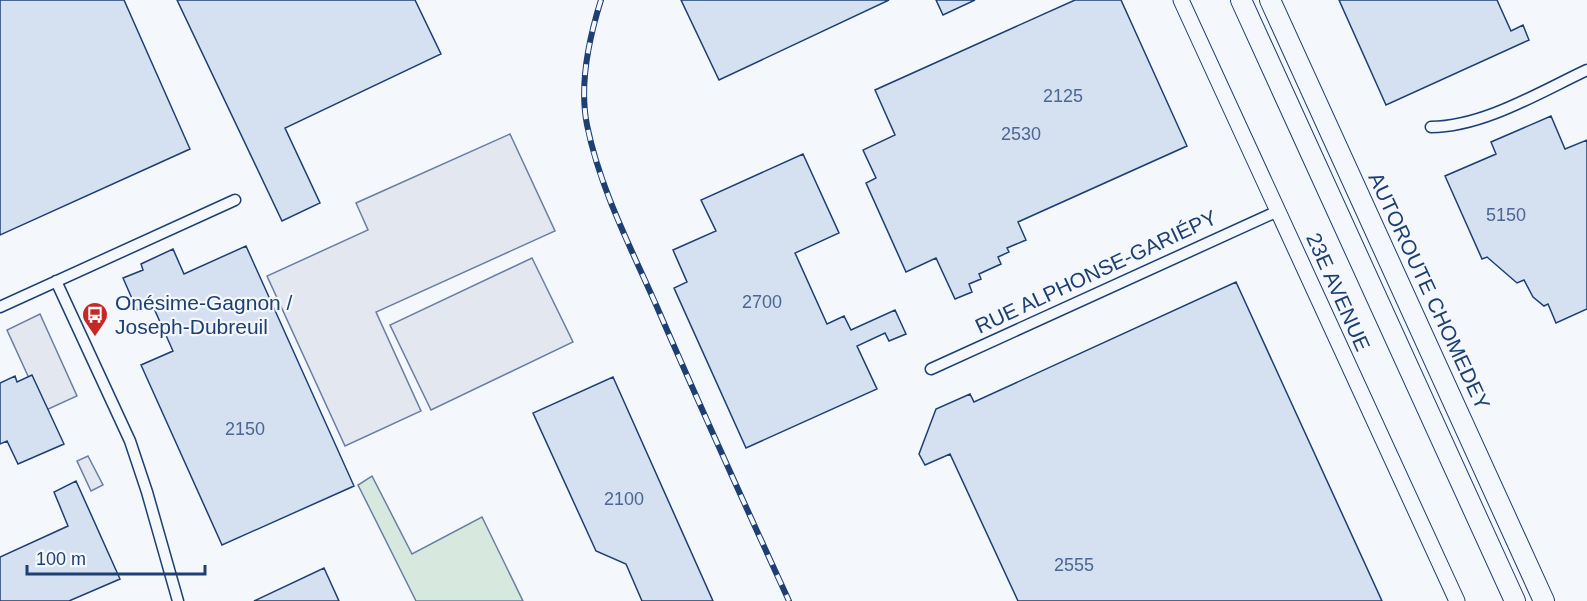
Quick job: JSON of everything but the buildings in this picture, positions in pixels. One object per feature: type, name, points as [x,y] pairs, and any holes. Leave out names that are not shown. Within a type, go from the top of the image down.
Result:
[{"type":"highway","points":[[1236,0],[1255,28]]},
{"type":"highway","points":[[1241,0],[1515,601]]},
{"type":"highway","name":"AUTOROUTE CHOMEDEY","points":[[1270,0],[1544,601]]},
{"type":"highway","points":[[1501,506],[1554,601]]},
{"type":"street","name":"23E AVENUE","points":[[1181,0],[1457,601]]},
{"type":"street","points":[[1431,127],[1457,125],[1479,119],[1587,70]]},
{"type":"street","points":[[0,307],[235,200]]},
{"type":"street","name":"RUE ALPHONSE-GARIÉPY","points":[[931,369],[1278,211]]},
{"type":"street","points":[[56,281],[130,441],[178,601]]},
{"type":"shaded area","points":[[510,134],[555,231],[376,312],[421,411],[345,446],[267,276],[368,230],[356,203]]},
{"type":"shaded area","points":[[532,258],[573,342],[431,410],[390,325]]},
{"type":"shaded area","points":[[40,314],[77,396],[44,411],[7,330]]},
{"type":"shaded area","points":[[88,456],[103,485],[91,491],[77,461]]},
{"type":"shaded area","points":[[372,476],[412,554],[482,517],[523,601],[416,601],[358,485]]},
{"type":"railway","points":[[601,0],[589,46],[584,94],[587,125],[600,172],[627,240],[789,601]]},
{"type":"place","name":"Onésime-Gagnon / Joseph-Dubreuil","points":[[95,338]]}]
